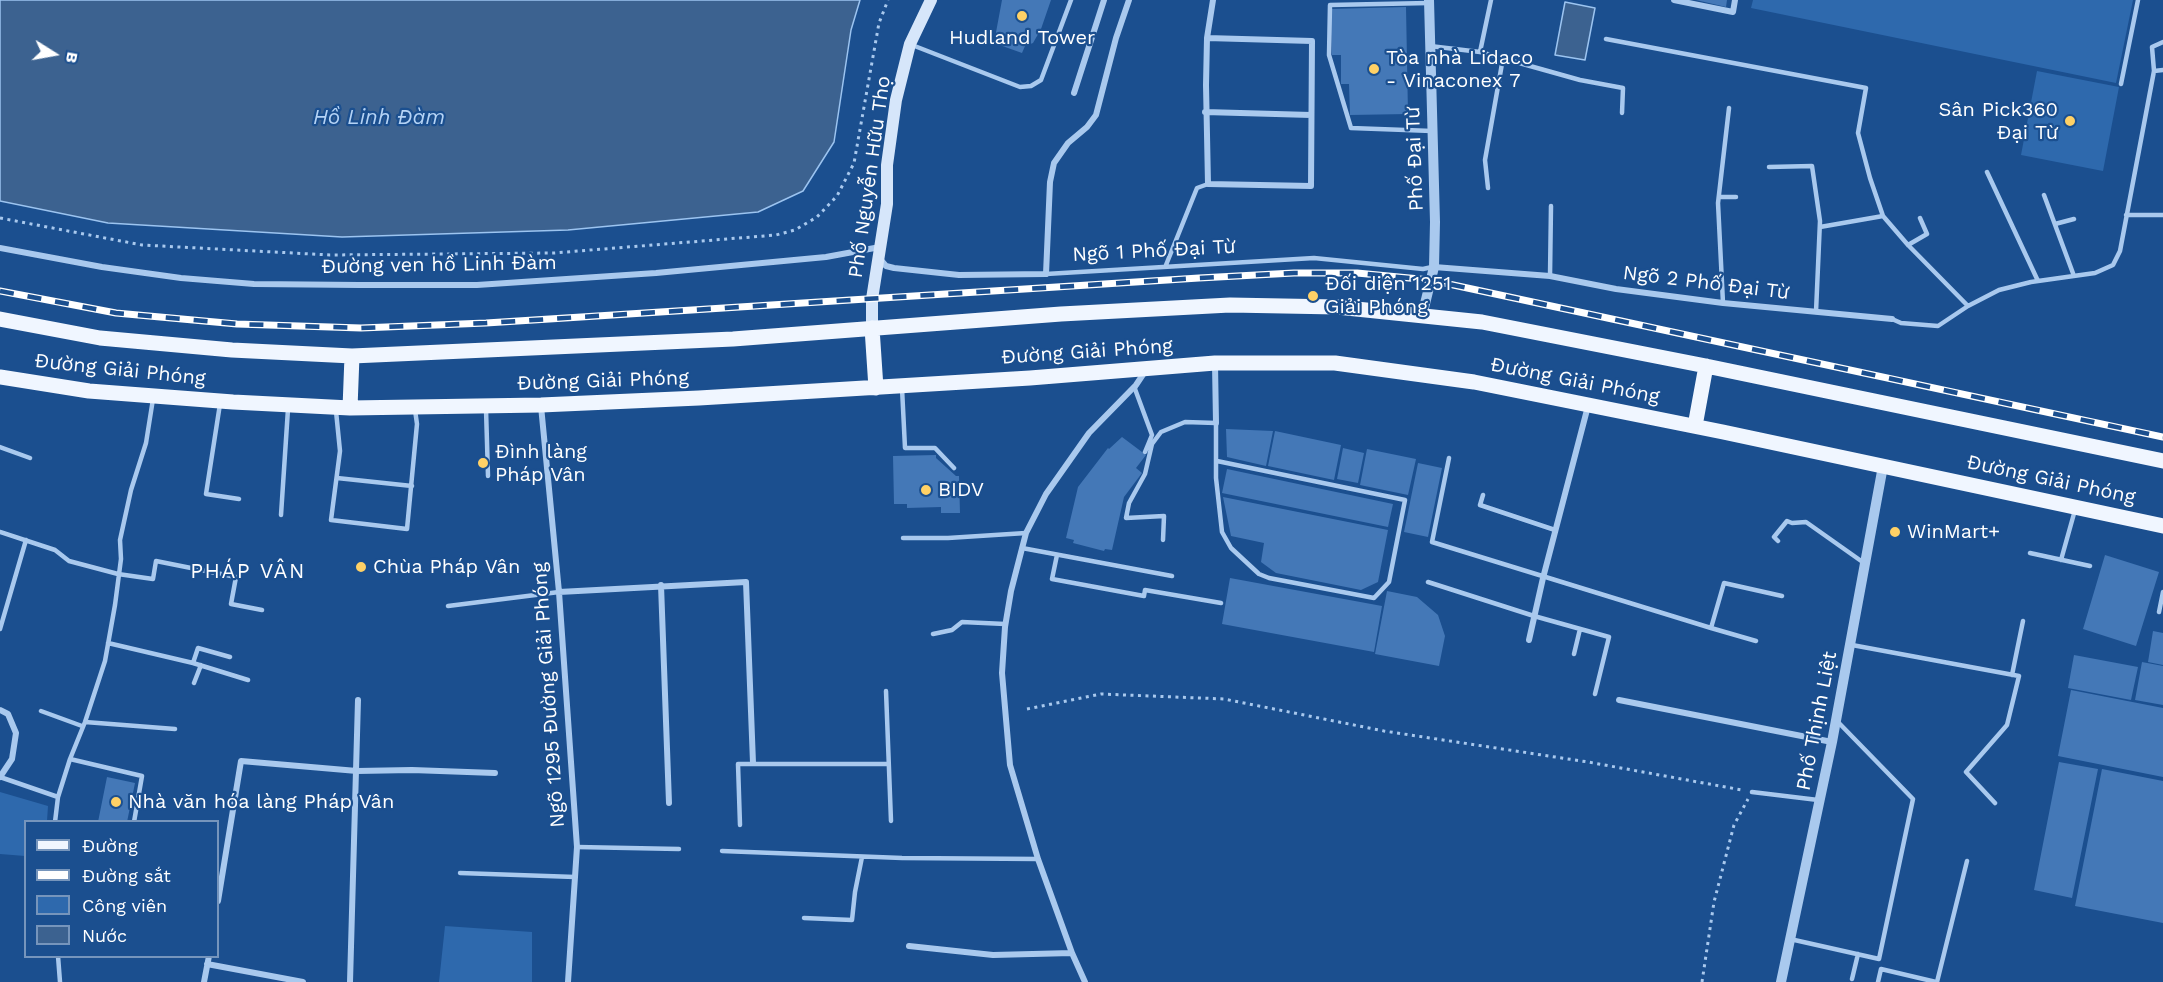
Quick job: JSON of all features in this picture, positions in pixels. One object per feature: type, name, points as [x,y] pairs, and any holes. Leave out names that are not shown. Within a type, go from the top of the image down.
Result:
[{"type":"main road","name":"Phố Nguyễn Hữu Thọ","points":[[872,328],[872,299],[887,204],[887,165],[896,100],[910,44],[931,0]]},
{"type":"main road","name":"Đường Giải Phóng","points":[[0,319],[100,338],[232,350],[352,356],[733,339],[1062,314],[1230,305],[1337,307],[1482,322],[1707,366],[2163,461]]},
{"type":"main road","points":[[872,328],[876,388]]},
{"type":"main road","points":[[343,408],[352,356]]},
{"type":"main road","name":"Đường Giải Phóng","points":[[0,377],[89,391],[343,408],[541,405],[699,398],[876,388],[1215,363],[1335,363],[1474,382],[1695,426],[2163,526]]},
{"type":"main road","points":[[1695,426],[1707,366]]},
{"type":"street","points":[[1074,93],[1104,0]]},
{"type":"street","points":[[1046,274],[1050,182],[1054,163],[1068,143],[1087,127],[1095,115],[1129,0]]},
{"type":"street","points":[[1207,38],[1312,41],[1311,186],[1208,184],[1205,112],[1207,38],[1213,0]]},
{"type":"street","points":[[1674,0],[1733,12],[1735,0]]},
{"type":"street","name":"Phố Đại Từ","points":[[1422,316],[1434,267],[1435,222],[1429,1]]},
{"type":"street","points":[[1205,112],[1311,115]]},
{"type":"street","name":"Đường ven hồ Linh Đàm","points":[[0,248],[102,267],[181,278],[254,284],[371,285],[477,285],[880,252]]},
{"type":"street","name":"Ngõ 1 Phố Đại Từ","points":[[880,252],[886,266],[959,275],[1046,274]]},
{"type":"street","name":"Ngõ 2 Phố Đại Từ","points":[[1434,267],[1550,276],[1616,289],[1723,303],[1892,319]]},
{"type":"street","points":[[1215,363],[1216,423]]},
{"type":"street","points":[[1085,982],[1038,859],[1010,765],[1002,673],[1005,624],[1026,532],[1046,494],[1089,433],[1136,385],[1147,369]]},
{"type":"street","name":"Ngõ 1295 Đường Giải Phóng","points":[[541,405],[559,592],[577,847],[568,982]]},
{"type":"street","points":[[1529,640],[1588,405]]},
{"type":"street","name":"Phố Thịnh Liệt","points":[[1781,982],[1832,742],[1883,466]]},
{"type":"street","points":[[559,592],[746,582],[753,763]]},
{"type":"street","points":[[661,585],[669,803]]},
{"type":"street","points":[[350,982],[358,700]]},
{"type":"street","points":[[1619,700],[1832,742]]},
{"type":"street","points":[[0,710],[8,714],[16,733],[12,759],[0,777]]},
{"type":"street","points":[[219,895],[242,761],[357,771],[495,773]]},
{"type":"street","points":[[909,946],[993,955],[1072,953]]},
{"type":"street","points":[[204,982],[208,960],[303,982]]},
{"type":"lane","points":[[910,44],[1020,87],[1031,86],[1041,80],[1071,0]]},
{"type":"lane","points":[[1480,52],[1491,0]]},
{"type":"lane","points":[[2121,84],[2138,0]]},
{"type":"lane","points":[[1429,1],[1330,5],[1329,55],[1352,128],[1432,131]]},
{"type":"lane","points":[[1606,39],[1866,88],[1858,133],[1883,216],[1968,306]]},
{"type":"lane","name":"Ngõ 2 Phố Đại Từ","points":[[1892,319],[1901,323],[1938,326],[1968,306],[2000,290],[2038,281],[2095,273],[2113,266],[2120,251],[2154,71],[2152,47],[2163,42]]},
{"type":"lane","points":[[1430,46],[1480,52],[1580,80],[1623,88],[1622,113]]},
{"type":"lane","points":[[1488,188],[1485,160],[1503,58]]},
{"type":"lane","points":[[2154,71],[2163,70]]},
{"type":"lane","points":[[1723,303],[1719,197],[1729,108]]},
{"type":"lane","points":[[1768,167],[1812,166],[1820,226],[1816,312]]},
{"type":"lane","points":[[1987,171],[2038,281]]},
{"type":"lane","points":[[1166,265],[1197,188],[1208,184]]},
{"type":"lane","points":[[2044,195],[2074,276]]},
{"type":"lane","points":[[1719,197],[1736,196]]},
{"type":"lane","points":[[1550,276],[1551,206]]},
{"type":"lane","points":[[2127,215],[2163,215]]},
{"type":"lane","points":[[1820,226],[1883,216]]},
{"type":"lane","points":[[1908,245],[1927,234],[1920,218]]},
{"type":"lane","points":[[2055,224],[2074,219]]},
{"type":"lane","name":"Ngõ 1 Phố Đại Từ","points":[[1046,274],[1166,265],[1314,258],[1423,268],[1434,267]]},
{"type":"lane","points":[[1136,385],[1135,389],[1152,435],[1145,452]]},
{"type":"lane","points":[[902,386],[905,448],[935,448],[954,468]]},
{"type":"lane","points":[[55,820],[58,797],[108,643],[121,559],[120,540],[131,490],[146,443],[154,396]]},
{"type":"lane","points":[[220,401],[206,494],[239,499]]},
{"type":"lane","points":[[281,515],[288,406]]},
{"type":"lane","points":[[486,406],[488,476]]},
{"type":"lane","points":[[343,408],[331,520],[407,529],[417,424],[415,407]]},
{"type":"lane","points":[[1163,540],[1164,516],[1126,518],[1129,503],[1145,474],[1152,444],[1161,432],[1185,422],[1216,423],[1216,478],[1222,532],[1231,548],[1259,574],[1269,578],[1374,598],[1389,582],[1405,501],[1217,461]]},
{"type":"lane","points":[[0,447],[30,458]]},
{"type":"lane","points":[[1449,458],[1432,542],[1543,578],[1756,641]]},
{"type":"lane","points":[[337,478],[412,486]]},
{"type":"lane","points":[[1483,495],[1480,505],[1556,530]]},
{"type":"lane","points":[[2061,560],[2076,507]]},
{"type":"lane","points":[[1778,541],[1774,537],[1787,521],[1806,522],[1865,564]]},
{"type":"lane","points":[[0,532],[55,550],[69,561],[118,574],[153,579],[156,561],[236,577],[231,604],[262,610]]},
{"type":"lane","points":[[903,538],[948,538],[1026,532]]},
{"type":"lane","points":[[0,629],[26,540]]},
{"type":"lane","points":[[1022,548],[1172,576]]},
{"type":"lane","points":[[2030,553],[2090,566]]},
{"type":"lane","points":[[1057,555],[1052,579],[1144,596],[1145,590],[1221,603]]},
{"type":"lane","points":[[1428,582],[1609,637],[1595,694]]},
{"type":"lane","points":[[1711,628],[1725,583],[1782,596]]},
{"type":"lane","points":[[448,606],[559,592]]},
{"type":"lane","points":[[2159,612],[2163,592]]},
{"type":"lane","points":[[2012,675],[2023,621]]},
{"type":"lane","points":[[933,634],[952,630],[962,622],[1005,624]]},
{"type":"lane","points":[[1574,654],[1580,629]]},
{"type":"lane","points":[[108,643],[201,665],[248,680]]},
{"type":"lane","points":[[1851,645],[2019,676],[2007,725],[1966,772],[1995,803]]},
{"type":"lane","points":[[193,663],[198,648],[230,657]]},
{"type":"lane","points":[[194,682],[201,665]]},
{"type":"lane","points":[[886,691],[891,821]]},
{"type":"lane","points":[[41,711],[83,724],[175,729]]},
{"type":"lane","points":[[1790,939],[1879,959],[1913,799],[1836,721]]},
{"type":"lane","points":[[70,759],[142,776],[134,820]]},
{"type":"lane","points":[[740,825],[738,764],[888,764]]},
{"type":"lane","points":[[0,777],[58,797]]},
{"type":"lane","points":[[1752,792],[1820,800]]},
{"type":"lane","points":[[577,847],[679,849]]},
{"type":"lane","points":[[722,851],[862,857],[1038,859]]},
{"type":"lane","points":[[804,918],[852,920],[862,857]]},
{"type":"lane","points":[[1878,982],[1881,969],[1937,982],[1967,861]]},
{"type":"lane","points":[[460,873],[575,877]]},
{"type":"lane","points":[[1852,979],[1858,954]]},
{"type":"lane","points":[[58,958],[60,982]]},
{"type":"path","points":[[0,218],[142,245],[330,255],[554,253],[776,235],[795,230],[817,217],[837,196],[854,163],[879,23],[888,0]]},
{"type":"path","points":[[1027,709],[1101,694],[1224,699],[1384,731],[1588,762],[1752,792],[1734,825],[1714,902],[1702,982]]},
{"type":"green space","points":[[1753,0],[2133,0],[2116,83],[1751,8]]},
{"type":"green space","name":"Sân Pick360 Đại Từ","points":[[2037,71],[2119,87],[2103,171],[2021,155]]},
{"type":"green space","points":[[0,792],[48,806],[47,820],[24,820],[24,856],[0,854]]},
{"type":"green space","points":[[445,926],[532,932],[532,982],[439,982]]},
{"type":"water","name":"Hồ Linh Đàm","points":[[0,0],[860,0],[851,30],[834,142],[803,191],[758,212],[568,230],[342,237],[108,223],[0,201]]},
{"type":"water","points":[[1565,2],[1595,8],[1585,60],[1555,55]]},
{"type":"building","name":"Hudland Tower","points":[[1002,0],[1051,0],[1041,29],[1033,43],[1025,46],[1022,53],[994,43]]},
{"type":"building","points":[[1696,0],[1727,0],[1726,7]]},
{"type":"building","name":"Tòa nhà Lidaco - Vinaconex 7","points":[[1406,7],[1408,114],[1350,115],[1349,84],[1341,84],[1341,55],[1332,55],[1331,9]]},
{"type":"building","points":[[1226,429],[1273,431],[1266,466],[1227,457]]},
{"type":"building","points":[[1275,431],[1341,445],[1334,480],[1268,466]]},
{"type":"building","points":[[1122,437],[1146,455],[1136,468],[1142,473],[1124,497],[1112,550],[1105,549],[1104,551],[1073,543],[1074,540],[1066,538],[1078,487],[1108,448]]},
{"type":"building","points":[[1343,448],[1364,453],[1358,483],[1337,479]]},
{"type":"building","points":[[1367,449],[1416,459],[1408,495],[1360,485]]},
{"type":"building","name":"BIDV","points":[[936,455],[936,458],[956,476],[959,476],[960,513],[941,513],[941,507],[907,508],[907,504],[894,504],[893,456]]},
{"type":"building","points":[[1418,463],[1442,468],[1428,537],[1404,532]]},
{"type":"building","points":[[1227,469],[1393,504],[1388,527],[1222,493]]},
{"type":"building","points":[[1223,497],[1388,530],[1378,582],[1361,590],[1276,573],[1261,562],[1264,543],[1231,536]]},
{"type":"building","points":[[2105,555],[2159,572],[2136,646],[2083,629]]},
{"type":"building","points":[[1230,578],[1382,606],[1374,652],[1222,624]]},
{"type":"building","points":[[1387,591],[1417,597],[1438,615],[1445,636],[1439,666],[1375,654]]},
{"type":"building","points":[[2153,631],[2163,633],[2163,665],[2148,662]]},
{"type":"building","points":[[2074,655],[2138,667],[2131,700],[2068,688]]},
{"type":"building","points":[[2142,662],[2163,666],[2163,705],[2135,700]]},
{"type":"building","points":[[2071,690],[2163,708],[2163,777],[2058,756]]},
{"type":"building","points":[[2059,762],[2098,769],[2072,898],[2034,890]]},
{"type":"building","points":[[2102,769],[2163,781],[2163,923],[2075,906]]},
{"type":"building","name":"Nhà văn hóa làng Pháp Vân","points":[[107,777],[135,783],[127,820],[98,820]]},
{"type":"railway","points":[[0,291],[116,313],[237,324],[361,328],[486,323],[1199,278],[1294,273],[1357,273],[1430,280],[2163,437]]},
{"type":"place","name":"Hudland Tower","points":[[1022,16]]},
{"type":"place","name":"Tòa nhà Lidaco - Vinaconex 7","points":[[1374,69]]},
{"type":"place","name":"Sân Pick360 Đại Từ","points":[[2070,121]]},
{"type":"place","name":"Đối diện 1251 Giải Phóng","points":[[1313,296]]},
{"type":"place","name":"Đình làng Pháp Vân","points":[[483,463]]},
{"type":"place","name":"BIDV","points":[[926,490]]},
{"type":"place","name":"WinMart+","points":[[1895,532]]},
{"type":"place","name":"Chùa Pháp Vân","points":[[361,567]]},
{"type":"place","name":"Nhà văn hóa làng Pháp Vân","points":[[116,802]]},
{"type":"district","name":"PHÁP VÂN","points":[[248,572]]}]
